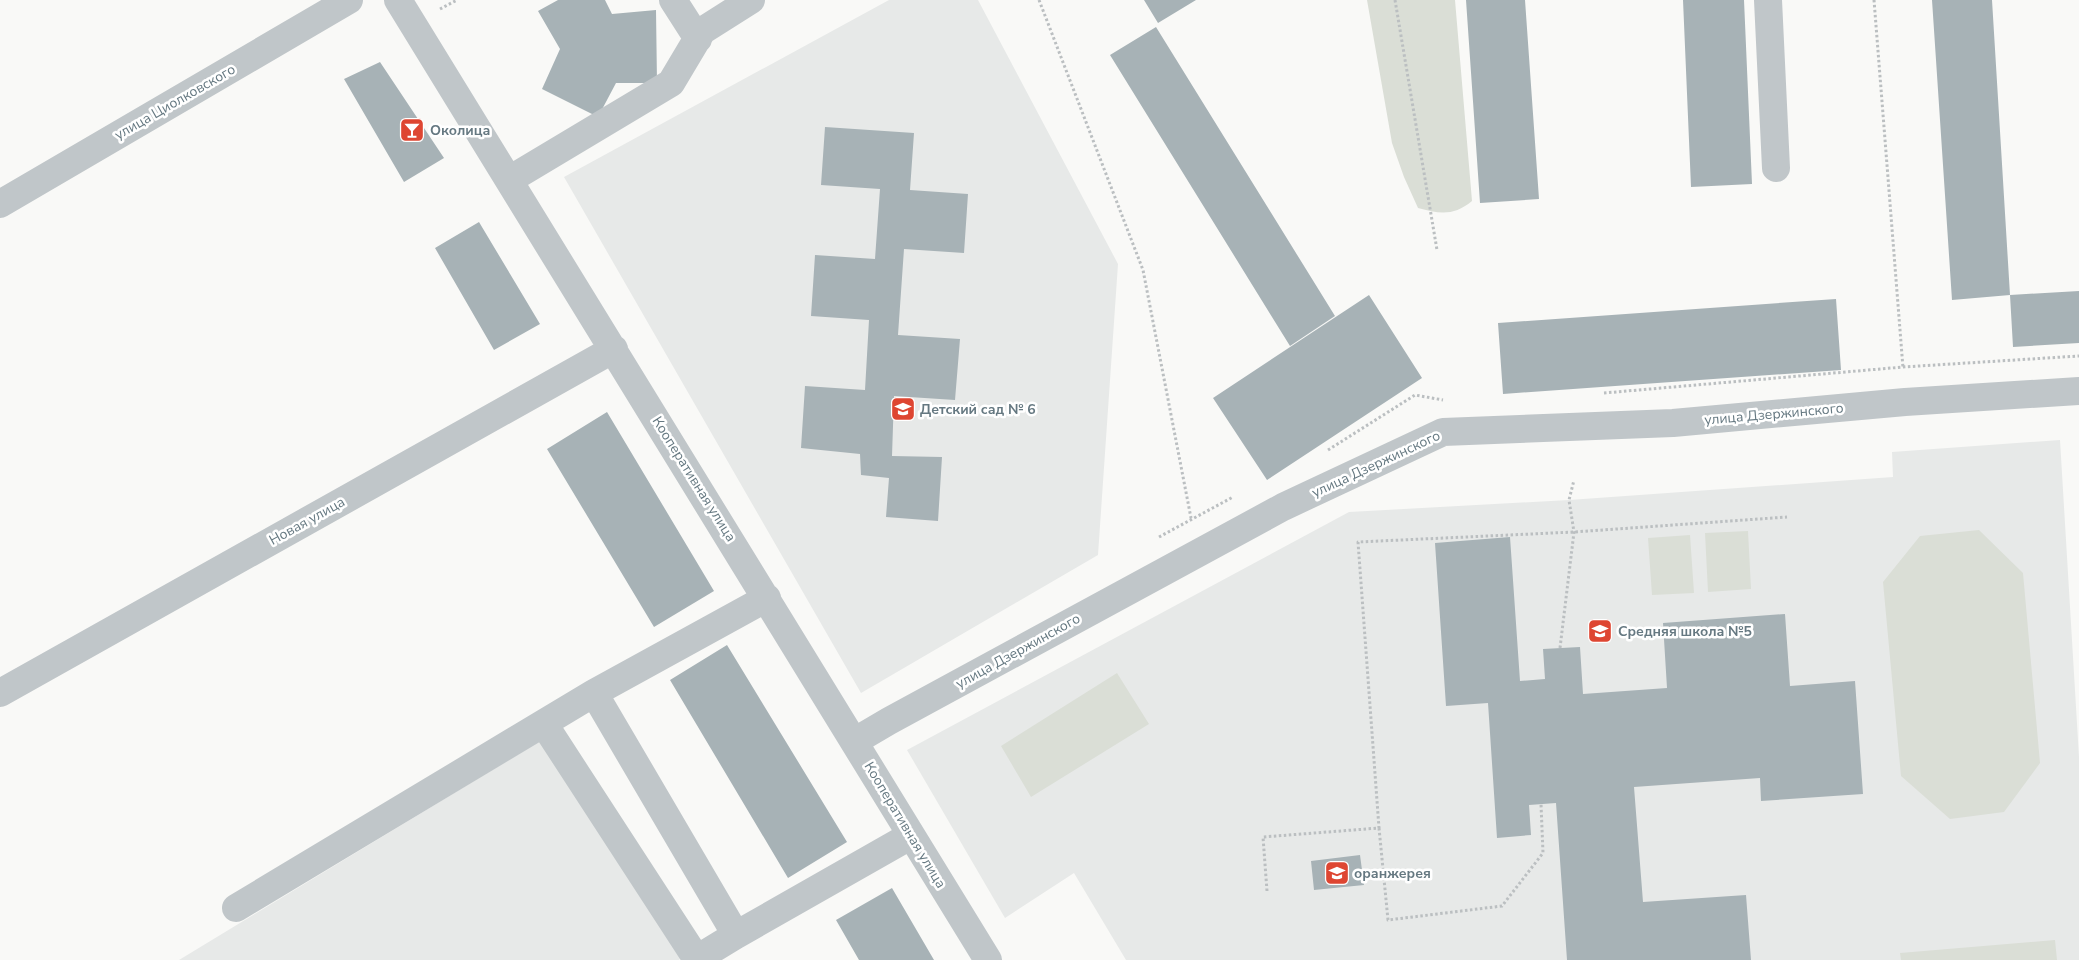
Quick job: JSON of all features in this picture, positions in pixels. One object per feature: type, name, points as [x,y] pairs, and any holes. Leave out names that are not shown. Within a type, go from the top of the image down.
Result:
[{"type":"street","name":"улица Циолковского","points":[[0,204],[349,0]]},
{"type":"street","name":"Кооперативная улица","points":[[398,0],[767,598],[910,836],[988,960]]},
{"type":"street","points":[[673,0],[698,39]]},
{"type":"street","points":[[509,180],[671,83],[702,31],[750,0]]},
{"type":"street","points":[[1768,0],[1776,168]]},
{"type":"street","name":"Новая улица","points":[[0,694],[614,349]]},
{"type":"street","name":"улица Дзержинского","points":[[855,742],[889,721],[1283,507],[1443,432],[1673,423],[1905,402],[2079,391]]},
{"type":"street","points":[[236,908],[594,693],[767,598]]},
{"type":"street","points":[[594,693],[736,935]]},
{"type":"street","points":[[544,724],[695,959],[910,836]]},
{"type":"path","points":[[1039,0],[1143,270],[1191,518]]},
{"type":"path","points":[[1395,0],[1437,250]]},
{"type":"path","points":[[1874,0],[1905,402]]},
{"type":"path","points":[[1560,648],[1574,532],[1569,500],[1574,480]]},
{"type":"path","points":[[1541,804],[1543,853],[1502,906],[1388,920],[1379,828],[1358,542],[1574,532],[1787,517]]},
{"type":"path","points":[[1267,891],[1263,837],[1379,828]]},
{"type":"shaded area","name":"Детский сад № 6","points":[[889,0],[978,0],[1118,264],[1098,555],[861,693],[564,177]]},
{"type":"shaded area","points":[[1367,0],[1455,0],[1472,201],[1459,209],[1433,212],[1418,208],[1404,177],[1392,143]]},
{"type":"shaded area","name":"Средняя школа №5","points":[[2060,440],[2079,757],[2079,960],[1126,960],[1074,873],[1005,918],[907,750],[1349,512],[1569,500],[1893,477],[1892,452]]},
{"type":"shaded area","points":[[1979,530],[2023,573],[2040,763],[2004,812],[1950,819],[1901,776],[1883,582],[1920,536]]},
{"type":"shaded area","points":[[1748,531],[1751,589],[1708,592],[1705,533]]},
{"type":"shaded area","points":[[1690,535],[1694,593],[1652,595],[1648,538]]},
{"type":"shaded area","points":[[1117,673],[1149,724],[1031,797],[1001,746]]},
{"type":"shaded area","points":[[540,741],[681,958],[679,960],[179,960]]},
{"type":"shaded area","points":[[2055,940],[2057,960],[1901,960],[1900,953]]},
{"type":"building","points":[[558,0],[605,0],[612,14],[656,10],[657,83],[616,83],[598,117],[542,89],[560,49],[538,11]]},
{"type":"building","points":[[1144,0],[1196,0],[1158,23]]},
{"type":"building","points":[[1466,0],[1525,0],[1539,199],[1480,203]]},
{"type":"building","points":[[1683,0],[1744,0],[1752,184],[1691,187]]},
{"type":"building","points":[[1932,0],[1992,0],[2010,295],[1952,300]]},
{"type":"building","points":[[1156,27],[1335,316],[1290,346],[1110,55]]},
{"type":"building","points":[[380,62],[444,158],[404,182],[344,79]]},
{"type":"building","name":"Детский сад № 6","points":[[825,127],[914,133],[910,190],[968,194],[964,253],[904,249],[898,335],[960,339],[955,400],[894,396],[892,456],[942,457],[938,521],[886,517],[889,478],[861,475],[860,454],[801,448],[805,386],[865,390],[869,320],[811,316],[815,255],[875,259],[880,189],[821,185]]},
{"type":"building","points":[[479,222],[540,324],[494,350],[435,248]]},
{"type":"building","points":[[2079,291],[2079,343],[2013,347],[2010,295]]},
{"type":"building","points":[[1369,295],[1422,378],[1267,480],[1213,398]]},
{"type":"building","points":[[1836,299],[1841,370],[1503,394],[1498,323]]},
{"type":"building","points":[[607,412],[714,591],[654,627],[547,449]]},
{"type":"building","points":[[1510,537],[1520,681],[1545,679],[1543,649],[1580,647],[1583,694],[1667,688],[1663,623],[1785,614],[1790,686],[1855,681],[1863,794],[1761,801],[1760,778],[1634,787],[1643,902],[1746,895],[1751,960],[1567,960],[1556,803],[1529,805],[1531,835],[1497,838],[1488,703],[1446,706],[1435,543]]},
{"type":"building","points":[[727,645],[847,842],[788,878],[670,680]]},
{"type":"building","name":"оранжерея","points":[[1360,855],[1364,885],[1314,890],[1311,861]]},
{"type":"building","points":[[892,888],[934,960],[859,960],[836,920]]},
{"type":"place","name":"Околица","points":[[412,130]]},
{"type":"place","name":"Детский сад № 6","points":[[903,409]]},
{"type":"place","name":"Средняя школа №5","points":[[1600,631]]},
{"type":"place","name":"оранжерея","points":[[1337,873]]}]
